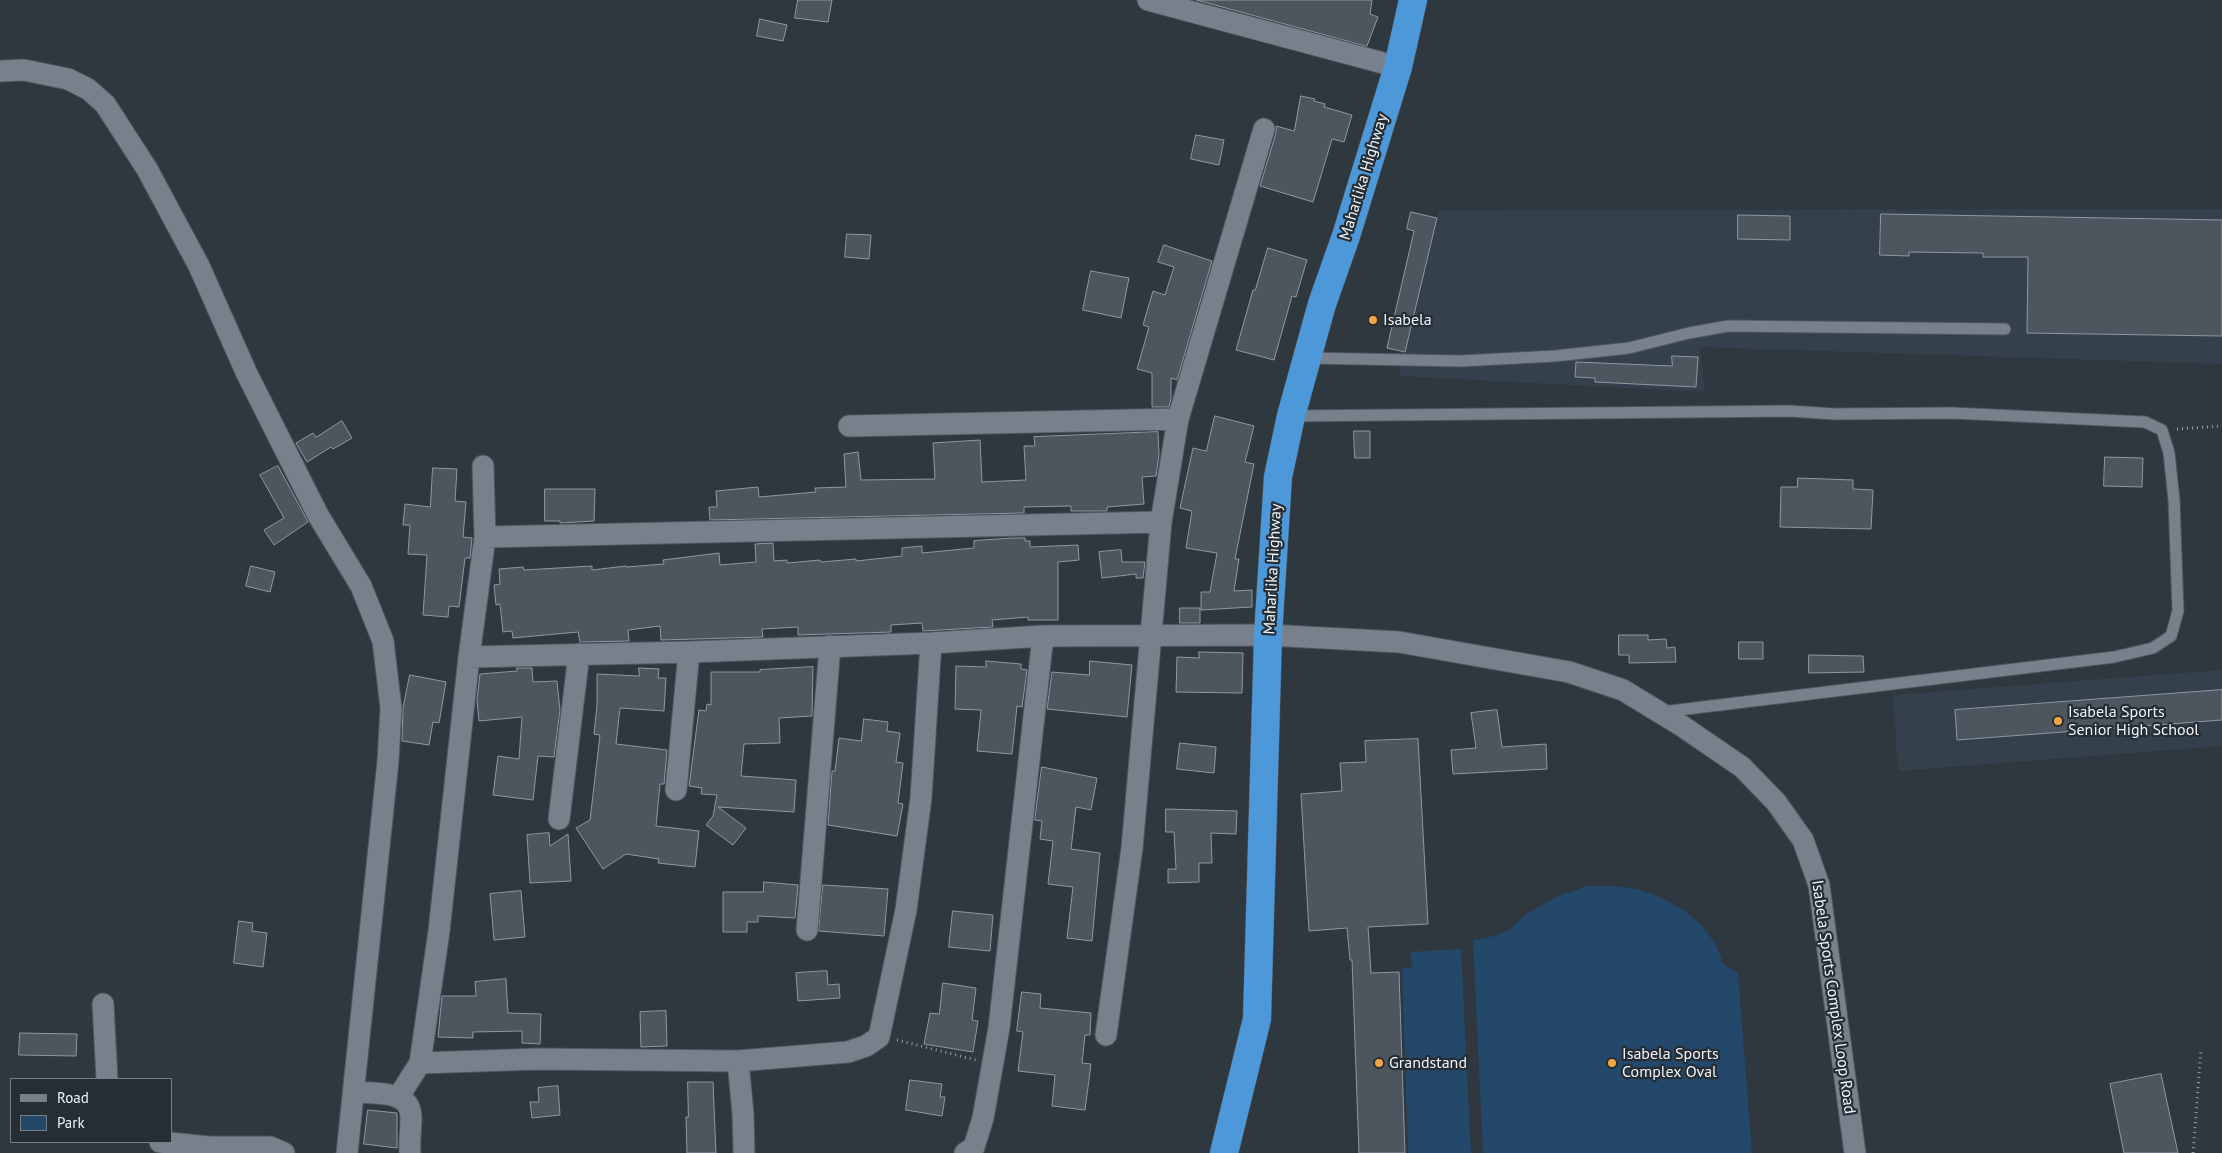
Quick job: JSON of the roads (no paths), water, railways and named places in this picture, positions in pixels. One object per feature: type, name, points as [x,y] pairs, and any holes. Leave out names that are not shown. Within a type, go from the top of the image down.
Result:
[{"type":"highway","name":"Maharlika Highway","points":[[1224,1153],[1257,1019],[1268,634],[1278,477],[1291,416],[1322,304],[1346,236],[1398,67],[1413,0]]},
{"type":"street","points":[[1148,0],[1398,67]]},
{"type":"street","points":[[0,70],[24,70],[68,79],[88,89],[105,104],[147,169],[199,266],[247,374],[318,515],[361,586],[383,641],[391,708],[388,761],[355,1092],[347,1153]]},
{"type":"street","points":[[1106,1035],[1132,848],[1161,522],[1178,419],[1264,129]]},
{"type":"street","points":[[849,426],[1178,419]]},
{"type":"street","points":[[399,1096],[420,1063],[439,931],[484,537],[483,466]]},
{"type":"street","points":[[484,537],[1161,522]]},
{"type":"street","name":"Isabela Sports Complex Loop Road","points":[[469,657],[689,652],[931,643],[1043,636],[1268,634],[1399,642],[1569,672],[1623,690],[1742,766],[1776,802],[1803,840],[1820,885],[1855,1153]]},
{"type":"street","points":[[965,1153],[974,1147],[983,1118],[993,1065],[1009,947],[1043,636]]},
{"type":"street","points":[[420,1063],[538,1059],[738,1061],[848,1052],[866,1046],[879,1037],[906,910],[921,798],[931,643]]},
{"type":"street","points":[[807,930],[830,646]]},
{"type":"street","points":[[676,790],[689,652]]},
{"type":"street","points":[[559,819],[579,654]]},
{"type":"street","points":[[103,1004],[107,1078]]},
{"type":"street","points":[[738,1061],[743,1114],[744,1153]]},
{"type":"street","points":[[355,1092],[399,1096],[408,1103],[411,1110],[410,1153]]},
{"type":"street","points":[[170,1143],[209,1147],[270,1146],[284,1153]]},
{"type":"lane","points":[[1308,358],[1460,361],[1555,356],[1629,348],[1689,333],[1728,326],[2006,329]]},
{"type":"lane","points":[[1291,416],[1790,411],[1834,414],[1952,413],[2145,422],[2162,430],[2166,438],[2170,462],[2178,611],[2171,636],[2153,648],[2114,657],[1660,712]]},
{"type":"place","name":"Isabela","points":[[1373,320]]},
{"type":"place","name":"Isabela Sports Senior High School","points":[[2058,721]]},
{"type":"place","name":"Grandstand","points":[[1379,1063]]},
{"type":"place","name":"Isabela Sports Complex Oval","points":[[1612,1063]]}]
